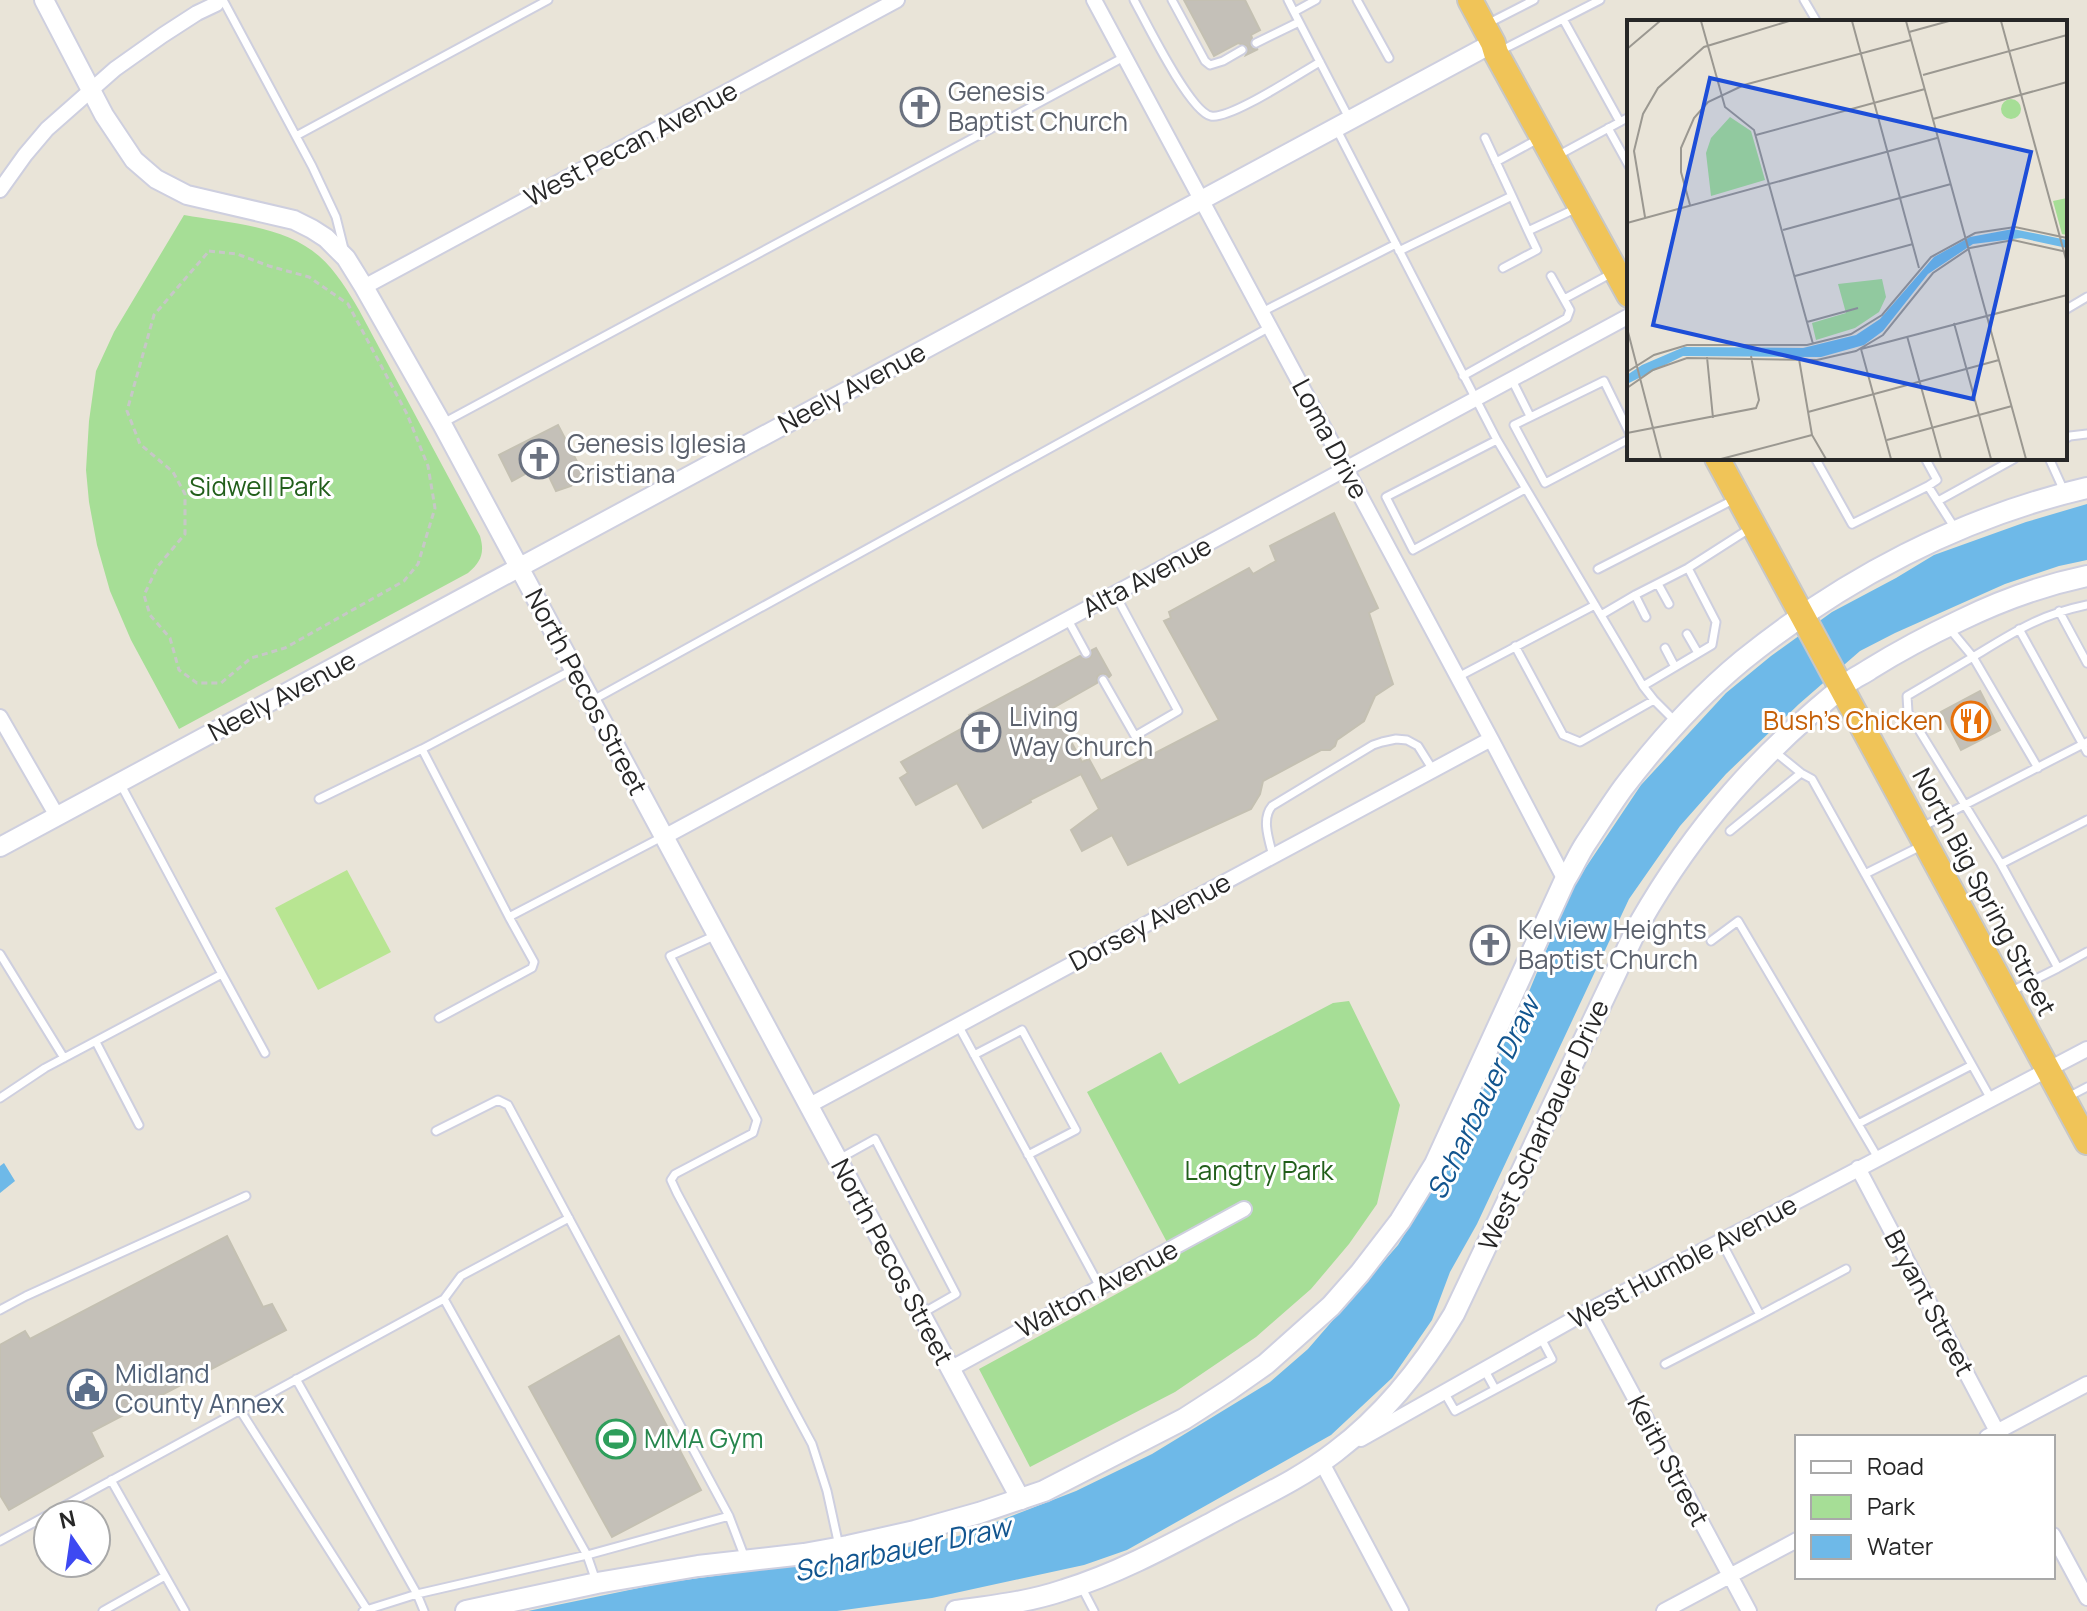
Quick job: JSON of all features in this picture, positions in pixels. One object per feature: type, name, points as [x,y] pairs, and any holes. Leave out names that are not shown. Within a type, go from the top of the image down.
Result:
[{"type":"highway","points":[[1470,0],[1581,206],[1622,268]]},
{"type":"highway","name":"North Big Spring Street","points":[[1718,460],[2087,1142]]},
{"type":"main road","points":[[466,1611],[597,1583],[698,1566],[804,1554],[915,1531],[1044,1491],[1184,1419],[1229,1390],[1266,1364],[1331,1306],[1400,1221],[1435,1164],[1565,880],[1585,844],[1621,791],[1677,724],[1741,661],[1858,581],[1956,531],[2034,502],[2087,488]]},
{"type":"main road","name":"West Scharbauer Drive","points":[[956,1611],[1063,1591],[1155,1554],[1321,1461],[1383,1408],[1415,1373],[1438,1341],[1466,1292],[1646,911],[1698,832],[1742,780],[1809,714],[1851,680],[1883,660],[1947,626],[2009,599],[2087,576]]},
{"type":"street","name":"North Pecos Street","points":[[44,0],[90,91],[123,146],[156,179],[187,195],[294,220],[326,238],[346,258],[442,424],[1021,1500]]},
{"type":"street","points":[[0,190],[47,129],[122,63],[221,0]]},
{"type":"street","name":"West Pecan Avenue","points":[[364,287],[897,0]]},
{"type":"street","name":"Loma Drive","points":[[1094,0],[1565,880]]},
{"type":"street","name":"Neely Avenue","points":[[0,847],[1343,124],[1491,41]]},
{"type":"street","name":"Alta Avenue","points":[[664,837],[1627,317]]},
{"type":"street","points":[[0,717],[57,816]]},
{"type":"street","name":"Dorsey Avenue","points":[[808,1106],[1491,739]]},
{"type":"street","name":"West Humble Avenue","points":[[1321,1461],[1588,1311],[2087,1049]]},
{"type":"street","name":"Bryant Street","points":[[1858,1168],[1995,1435]]},
{"type":"street","name":"Walton Avenue","points":[[950,1369],[1244,1209]]},
{"type":"street","name":"Keith Street","points":[[1588,1311],[1749,1611]]},
{"type":"street","points":[[1995,1435],[2087,1384]]},
{"type":"street","points":[[1321,1461],[1401,1611]]},
{"type":"street","points":[[2055,1539],[2087,1598]]},
{"type":"street","points":[[1664,1611],[1795,1541]]},
{"type":"lane","points":[[221,0],[296,136],[336,217],[346,258]]},
{"type":"lane","points":[[296,136],[548,0]]},
{"type":"lane","points":[[1134,0],[1172,69],[1201,111],[1212,117],[1231,114],[1320,62]]},
{"type":"lane","points":[[1172,0],[1210,65],[1242,50]]},
{"type":"lane","points":[[1288,0],[1320,62],[1343,124],[1398,248],[1475,400],[1643,686],[1677,724]]},
{"type":"lane","points":[[1294,12],[1316,0]]},
{"type":"lane","points":[[1357,0],[1389,58]]},
{"type":"lane","points":[[1491,41],[1534,0]]},
{"type":"lane","points":[[1491,41],[1563,19],[1600,0]]},
{"type":"lane","points":[[1804,0],[1816,20]]},
{"type":"lane","points":[[1563,19],[1620,122]]},
{"type":"lane","points":[[1256,43],[1299,22]]},
{"type":"lane","points":[[442,424],[1124,57]]},
{"type":"lane","points":[[1496,162],[1608,128],[1627,118]]},
{"type":"lane","points":[[1608,128],[1625,150]]},
{"type":"lane","points":[[1485,138],[1537,250],[1503,268]]},
{"type":"lane","points":[[1262,312],[1512,196]]},
{"type":"lane","points":[[1528,231],[1581,206]]},
{"type":"lane","points":[[1564,299],[1622,268]]},
{"type":"lane","points":[[1463,376],[1567,318],[1570,310],[1551,276]]},
{"type":"lane","points":[[2067,309],[2087,297]]},
{"type":"lane","points":[[591,701],[1270,327]]},
{"type":"lane","points":[[1512,380],[1530,416]]},
{"type":"lane","points":[[1627,428],[1604,381],[1514,425],[1545,483],[1627,440]]},
{"type":"lane","points":[[1620,414],[1627,411]]},
{"type":"lane","points":[[2067,438],[2087,434]]},
{"type":"lane","points":[[1497,440],[1386,497],[1413,550],[1525,489]]},
{"type":"lane","points":[[1816,460],[1852,524],[1937,480],[1926,460]]},
{"type":"lane","points":[[1938,501],[2012,460]]},
{"type":"lane","points":[[2050,460],[2065,493]]},
{"type":"lane","points":[[1928,486],[1956,531]]},
{"type":"lane","points":[[1598,569],[1738,497]]},
{"type":"lane","points":[[1601,615],[1688,568],[1754,526]]},
{"type":"lane","points":[[1643,686],[1712,645],[1716,622],[1688,568]]},
{"type":"lane","points":[[1658,584],[1669,604]]},
{"type":"lane","points":[[1103,680],[1135,736],[1178,711],[1115,594]]},
{"type":"lane","points":[[1635,595],[1646,617]]},
{"type":"lane","points":[[1458,677],[1595,605]]},
{"type":"lane","points":[[2058,968],[2001,864],[1908,712],[1906,703],[1907,696],[2019,629],[2059,611],[2087,605]]},
{"type":"lane","points":[[2059,611],[2087,663]]},
{"type":"lane","points":[[1068,619],[1086,653]]},
{"type":"lane","points":[[1947,626],[1973,657],[2038,768]]},
{"type":"lane","points":[[1865,874],[1965,806],[2085,746],[2019,629]]},
{"type":"lane","points":[[1687,634],[1698,653]]},
{"type":"lane","points":[[1515,646],[1563,735],[1580,742],[1654,700]]},
{"type":"lane","points":[[1665,648],[1675,667]]},
{"type":"lane","points":[[319,799],[574,669]]},
{"type":"lane","points":[[1273,856],[1266,812],[1373,745],[1396,739],[1407,740],[1418,746],[1433,770]]},
{"type":"lane","points":[[422,749],[534,962],[532,968],[439,1018]]},
{"type":"lane","points":[[1772,749],[1812,779],[1991,1099]]},
{"type":"lane","points":[[1730,831],[1801,773]]},
{"type":"lane","points":[[120,783],[265,1053]]},
{"type":"lane","points":[[2001,864],[2087,820]]},
{"type":"lane","points":[[509,917],[664,837]]},
{"type":"lane","points":[[1711,941],[1738,921],[1878,1158]]},
{"type":"lane","points":[[716,935],[670,956],[757,1120],[753,1133],[675,1174],[671,1180],[812,1444],[827,1491],[839,1547]]},
{"type":"lane","points":[[2007,994],[2087,952]]},
{"type":"lane","points":[[0,954],[64,1058]]},
{"type":"lane","points":[[0,1098],[45,1068],[222,974]]},
{"type":"lane","points":[[958,1025],[1100,1288]]},
{"type":"lane","points":[[974,1055],[1022,1030],[1076,1130],[1028,1155]]},
{"type":"lane","points":[[96,1042],[139,1125]]},
{"type":"lane","points":[[1858,1124],[1972,1065]]},
{"type":"lane","points":[[2064,1099],[2087,1087]]},
{"type":"lane","points":[[436,1131],[498,1100],[508,1105],[729,1516],[746,1561]]},
{"type":"lane","points":[[837,1160],[875,1139],[956,1294],[920,1314]]},
{"type":"lane","points":[[0,1310],[246,1196]]},
{"type":"lane","points":[[0,1541],[444,1299],[461,1276],[569,1218]]},
{"type":"lane","points":[[1721,1241],[1760,1315]]},
{"type":"lane","points":[[1665,1364],[1846,1269]]},
{"type":"lane","points":[[444,1299],[587,1555],[597,1583]]},
{"type":"lane","points":[[1444,1392],[1455,1411],[1552,1359],[1541,1338]]},
{"type":"lane","points":[[1484,1369],[1495,1389]]},
{"type":"lane","points":[[296,1379],[424,1611]]},
{"type":"lane","points":[[240,1410],[366,1611],[417,1594],[587,1555],[729,1516]]},
{"type":"lane","points":[[111,1480],[185,1611]]},
{"type":"lane","points":[[103,1611],[165,1576]]},
{"type":"lane","points":[[1080,1584],[1094,1611]]},
{"type":"path","points":[[209,251],[237,254],[309,277],[347,303],[407,414],[428,466],[435,508],[418,564],[404,581],[285,648],[251,658],[221,683],[197,683],[179,670],[170,638],[150,615],[144,595],[158,566],[185,534],[185,494],[173,472],[140,444],[127,411],[154,315],[209,251]]},
{"type":"green space","name":"Sidwell Park","points":[[184,215],[273,232],[305,246],[331,268],[359,310],[480,536],[482,552],[479,561],[468,573],[179,729],[131,640],[110,591],[97,545],[86,470],[96,371],[114,332]]},
{"type":"green space","points":[[347,870],[391,952],[318,990],[275,908]]},
{"type":"green space","name":"Langtry Park","points":[[1349,1001],[1400,1105],[1377,1204],[1349,1244],[1311,1289],[1256,1337],[1175,1392],[1030,1467],[979,1369],[1177,1261],[1087,1092],[1161,1052],[1179,1084],[1333,1003]]},
{"type":"water","name":"Scharbauer Draw","points":[[2087,504],[2087,560],[2005,584],[1860,651],[1726,774],[1680,826],[1629,899],[1477,1224],[1450,1272],[1432,1320],[1392,1378],[1331,1435],[1127,1550],[1084,1565],[932,1598],[837,1611],[528,1611],[663,1583],[870,1555],[963,1535],[1076,1491],[1152,1454],[1270,1382],[1308,1349],[1398,1245],[1456,1152],[1572,888],[1641,785],[1726,693],[1832,612],[1934,555]]},
{"type":"water","points":[[4,1163],[15,1181],[0,1193],[0,1166]]},
{"type":"building","points":[[1184,0],[1245,0],[1260,30],[1251,35],[1250,45],[1258,49],[1246,55],[1247,46],[1238,43],[1214,56]]},
{"type":"building","name":"Genesis Iglesia Cristiana","points":[[558,425],[583,473],[571,486],[556,491],[543,464],[512,481],[499,455]]},
{"type":"building","points":[[1334,513],[1378,608],[1369,613],[1393,684],[1375,696],[1364,721],[1337,740],[1330,750],[1321,750],[1263,781],[1251,809],[1128,865],[1112,835],[1082,851],[1071,830],[1099,809],[1081,774],[983,828],[957,783],[916,805],[900,778],[908,773],[901,762],[972,723],[969,715],[1080,656],[1090,658],[1092,650],[1096,648],[1111,675],[1100,674],[1097,683],[1053,708],[1082,762],[1089,759],[1101,781],[1219,720],[1164,621],[1171,618],[1169,612],[1249,568],[1253,574],[1276,561],[1270,546]]},
{"type":"building","name":"Bush's Chicken","points":[[1980,691],[2000,730],[1961,750],[1941,712]]},
{"type":"building","name":"Midland County Annex","points":[[227,1236],[263,1307],[272,1304],[286,1330],[91,1432],[103,1456],[9,1510],[0,1495],[0,1345],[25,1331],[30,1339]]},
{"type":"building","name":"MMA Gym","points":[[619,1336],[701,1490],[612,1537],[529,1387]]},
{"type":"place","name":"Genesis Baptist Church","points":[[920,107]]},
{"type":"place","name":"Genesis Iglesia Cristiana","points":[[539,459]]},
{"type":"place","name":"Bush's Chicken","points":[[1971,721]]},
{"type":"place","name":"Living Way Church","points":[[981,732]]},
{"type":"place","name":"Kelview Heights Baptist Church","points":[[1490,945]]},
{"type":"place","name":"Midland County Annex","points":[[87,1389]]},
{"type":"place","name":"MMA Gym","points":[[616,1439]]}]
